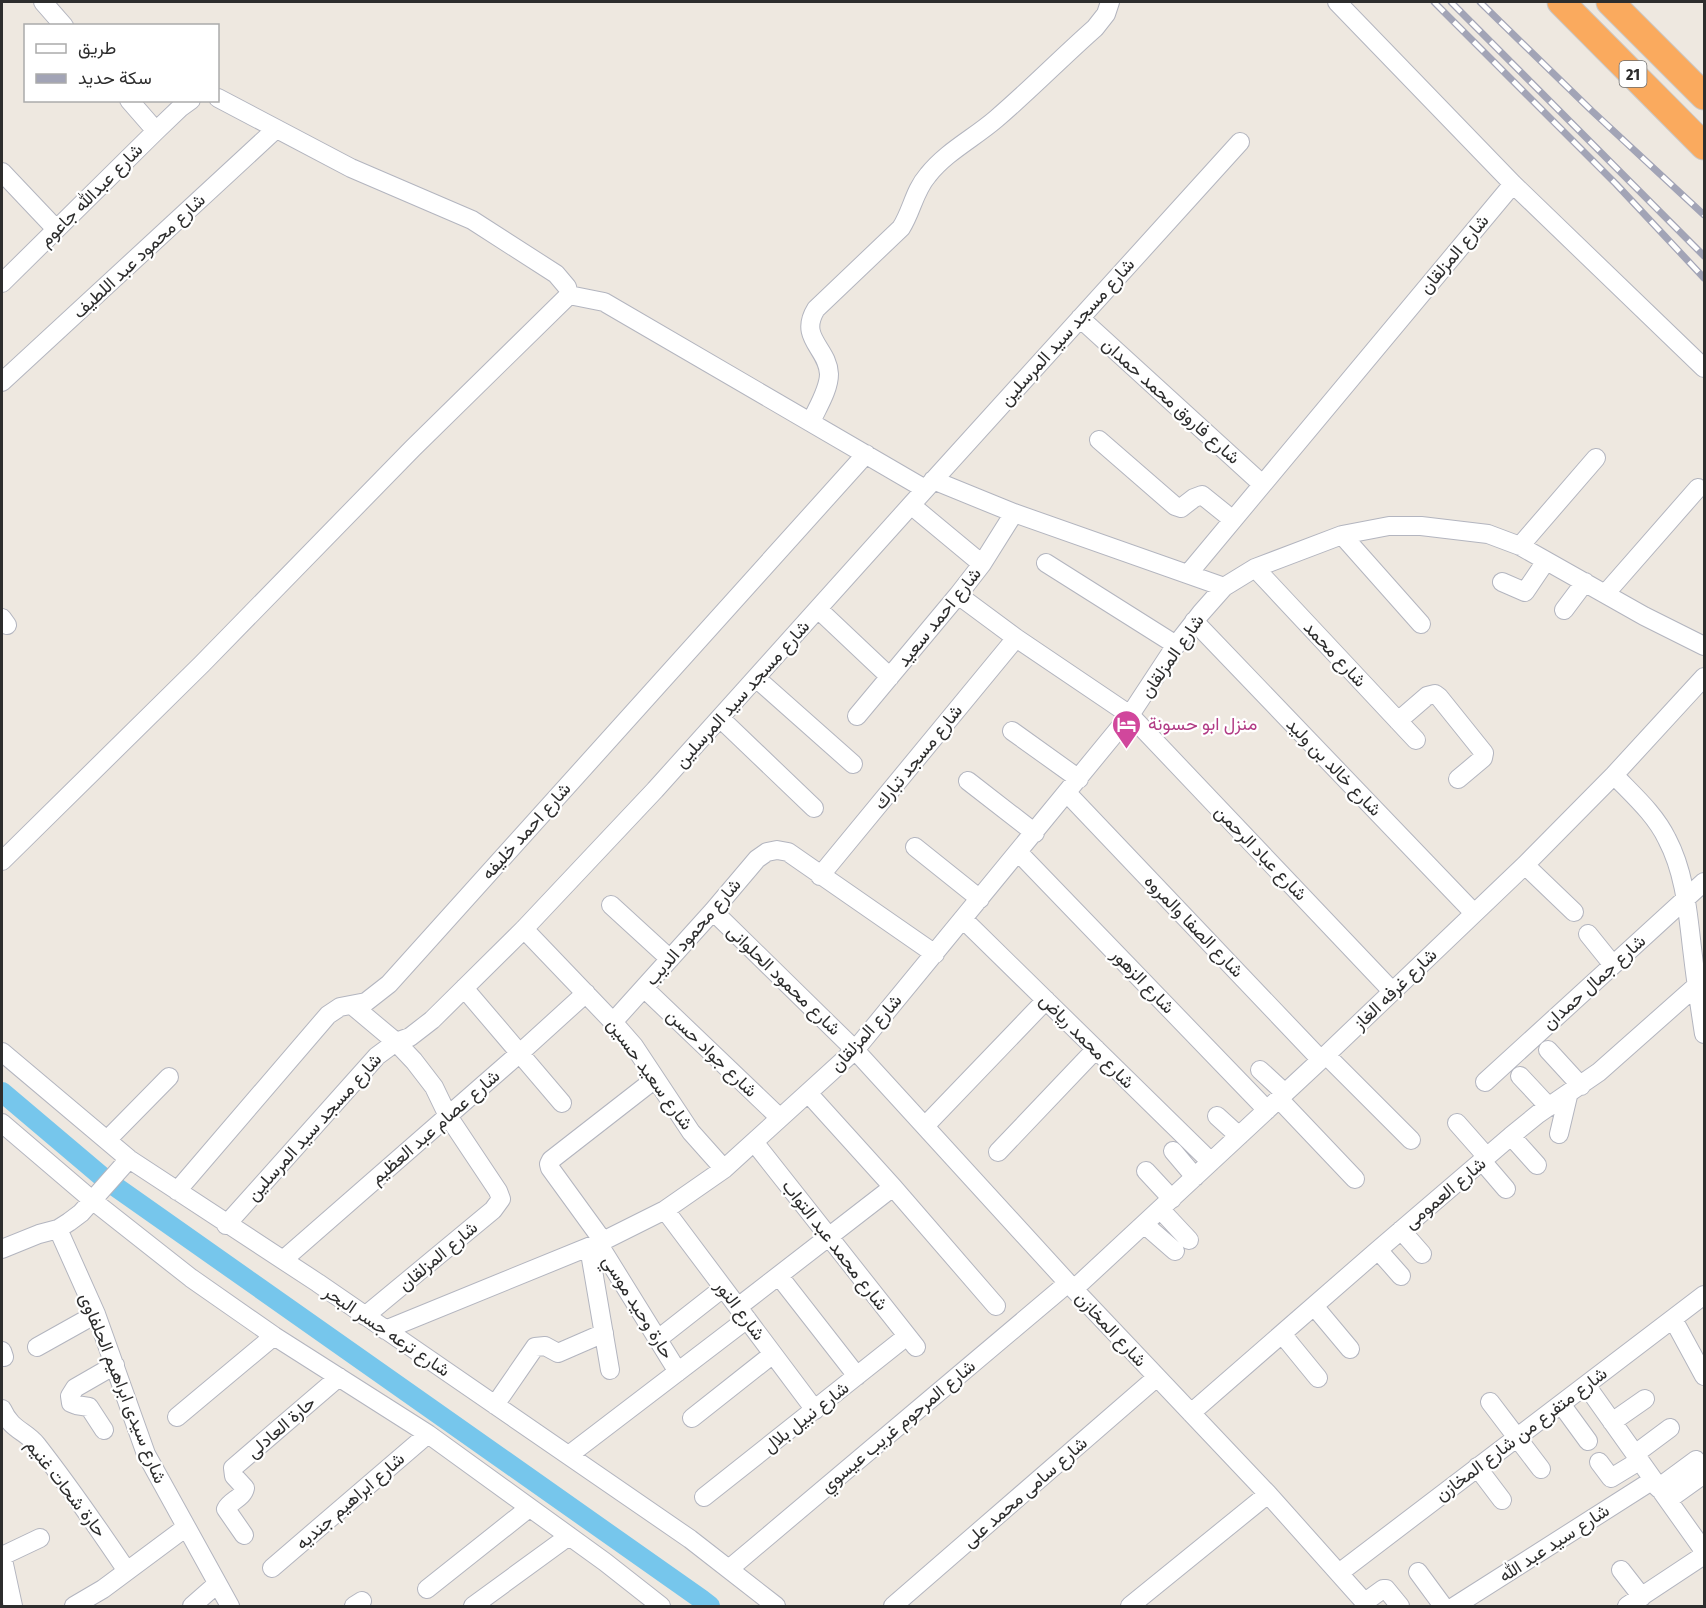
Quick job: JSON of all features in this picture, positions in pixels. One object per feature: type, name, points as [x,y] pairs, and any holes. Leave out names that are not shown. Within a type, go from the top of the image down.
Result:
[{"type":"highway","name":"21","points":[[1561,2],[1704,146]]},
{"type":"highway","name":"21","points":[[1610,2],[1704,96]]},
{"type":"street","points":[[43,2],[62,24]]},
{"type":"street","points":[[810,422],[826,389],[829,375],[825,360],[810,329],[812,315],[816,309],[901,228],[928,174],[946,157],[994,121],[1095,28],[1106,14],[1110,2]]},
{"type":"street","points":[[1337,2],[1513,184],[1704,368]]},
{"type":"street","points":[[219,99],[351,168],[472,220],[556,274],[567,287],[569,295]]},
{"type":"street","points":[[131,102],[156,131]]},
{"type":"street","name":"شارع عبدالله جاعوم","points":[[3,279],[185,104]]},
{"type":"street","name":"شارع محمود عبد اللطيف","points":[[2,382],[276,129]]},
{"type":"street","name":"شارع مسجد سيد المرسلين","points":[[226,1225],[377,1056],[396,1042],[421,1030],[465,988],[655,790],[1240,142]]},
{"type":"street","points":[[2,172],[56,229]]},
{"type":"street","name":"شارع المزلقان","points":[[1188,574],[1513,184]]},
{"type":"street","points":[[569,295],[604,302],[866,454],[929,484],[1224,587]]},
{"type":"street","points":[[2,861],[202,664],[413,448],[569,295]]},
{"type":"street","name":"شارع فاروق محمد حمدان","points":[[1080,318],[1262,484]]},
{"type":"street","points":[[1099,440],[1175,506],[1181,508],[1202,495],[1233,520]]},
{"type":"street","name":"شارع احمد خليفه","points":[[177,1191],[328,1015],[340,1007],[366,1002],[389,984],[866,454]]},
{"type":"street","points":[[1520,546],[1596,458]]},
{"type":"street","points":[[1606,593],[1698,488]]},
{"type":"street","points":[[911,505],[982,564]]},
{"type":"street","name":"شارع احمد سعيد","points":[[857,716],[982,564],[1014,513]]},
{"type":"street","name":"شارع المزلقان","points":[[385,1330],[597,1243],[665,1209],[724,1169],[855,1050],[1130,715],[1194,621],[1224,587],[1255,568],[1342,535],[1389,526],[1421,526],[1488,534],[1520,546],[1644,616],[1704,646]]},
{"type":"street","points":[[1342,535],[1421,624]]},
{"type":"street","points":[[1502,582],[1525,592],[1546,561]]},
{"type":"street","points":[[1046,563],[1176,645]]},
{"type":"street","name":"شارع محمد","points":[[1255,568],[1416,741]]},
{"type":"street","points":[[1564,610],[1585,582]]},
{"type":"street","name":"شارع عباد الرحمن","points":[[958,595],[1016,638],[1130,715],[1392,991]]},
{"type":"street","points":[[818,609],[890,677]]},
{"type":"street","name":"شارع خالد بن وليد","points":[[1194,621],[1474,913]]},
{"type":"street","name":"شارع مسجد تبارك","points":[[820,876],[1016,638]]},
{"type":"street","name":"شارع غرفه الغاز","points":[[1071,1286],[1166,1204],[1526,865],[1614,775],[1704,677]]},
{"type":"street","points":[[756,678],[853,764]]},
{"type":"street","points":[[1398,722],[1427,696],[1435,694],[1439,697],[1484,753],[1483,758],[1458,779]]},
{"type":"street","points":[[720,718],[814,808]]},
{"type":"street","points":[[1012,731],[1079,779]]},
{"type":"street","points":[[1614,775],[1648,810],[1667,838],[1678,864],[1700,983],[1704,1034]]},
{"type":"street","points":[[968,782],[1035,833]]},
{"type":"street","name":"شارع الصفا والمروه","points":[[1067,793],[1324,1057],[1411,1140]]},
{"type":"street","points":[[915,847],[980,899]]},
{"type":"street","name":"شارع محمود الديب","points":[[614,1022],[757,858],[766,852],[777,850],[788,852],[820,876]]},
{"type":"street","name":"شارع الزهور","points":[[1018,853],[1277,1101]]},
{"type":"street","points":[[1526,865],[1574,912]]},
{"type":"street","points":[[820,876],[935,954]]},
{"type":"street","name":"شارع جمال حمدان","points":[[1485,1082],[1704,882]]},
{"type":"street","points":[[611,904],[670,959]]},
{"type":"street","name":"شارع محمود الحلوانى","points":[[713,911],[855,1050]]},
{"type":"street","name":"شارع محمد رياض","points":[[963,919],[1211,1162]]},
{"type":"street","name":"شارع سعيد حسين","points":[[524,929],[614,1022],[634,1046],[691,1132],[724,1169]]},
{"type":"street","points":[[1588,934],[1613,965]]},
{"type":"street","name":"شارع العمومى","points":[[1191,1413],[1511,1136],[1574,1091],[1700,983]]},
{"type":"street","points":[[465,988],[562,1103]]},
{"type":"street","name":"شارع جواد حسن","points":[[644,988],[780,1118]]},
{"type":"street","name":"شارع عصام عبد العظيم","points":[[283,1260],[586,993]]},
{"type":"street","points":[[925,1126],[1046,1000]]},
{"type":"street","points":[[353,1006],[396,1042],[414,1061],[434,1087],[448,1116]]},
{"type":"street","points":[[998,1152],[1096,1049]]},
{"type":"street","name":"شارع المخازن","points":[[855,1050],[1071,1286],[1268,1494],[1366,1604]]},
{"type":"street","points":[[1548,1050],[1574,1091],[1559,1134]]},
{"type":"street","name":"شارع ترعه جسر البحر","points":[[2,1052],[107,1140],[126,1163],[177,1191],[283,1260],[690,1539],[776,1606]]},
{"type":"street","points":[[1260,1070],[1277,1101],[1355,1179]]},
{"type":"street","points":[[1520,1076],[1549,1107]]},
{"type":"street","points":[[107,1140],[169,1077]]},
{"type":"street","name":"حارة وحيد موسي","points":[[655,1079],[551,1160],[549,1164],[678,1372]]},
{"type":"street","points":[[808,1093],[996,1306]]},
{"type":"street","name":"شارع المزلقان","points":[[365,1316],[493,1210],[501,1199],[448,1116]]},
{"type":"street","points":[[1217,1116],[1239,1136]]},
{"type":"street","points":[[2,1123],[95,1196],[191,1278],[274,1336],[429,1434],[662,1606]]},
{"type":"street","points":[[1457,1123],[1506,1189]]},
{"type":"street","points":[[1511,1136],[1537,1165]]},
{"type":"street","name":"شارع محمد عبد التواب","points":[[754,1142],[912,1342]]},
{"type":"street","points":[[1173,1150],[1195,1177]]},
{"type":"street","points":[[2,1249],[58,1229],[81,1213],[126,1163]]},
{"type":"street","points":[[1144,1224],[1182,1246],[1166,1204],[1146,1171]]},
{"type":"street","points":[[569,1455],[678,1372],[779,1276],[893,1187]]},
{"type":"street","name":"شارع النور","points":[[665,1209],[815,1410]]},
{"type":"street","name":"شارع سيدى ابراهيم الحلفاوى","points":[[58,1229],[96,1314],[146,1454],[230,1606]]},
{"type":"street","points":[[1401,1230],[1422,1254]]},
{"type":"street","points":[[597,1243],[604,1333],[610,1370]]},
{"type":"street","points":[[1378,1250],[1401,1276]]},
{"type":"street","points":[[779,1276],[857,1376]]},
{"type":"street","name":"شارع المرحوم غريب عيسوي","points":[[729,1569],[1071,1286]]},
{"type":"street","points":[[658,1339],[723,1288]]},
{"type":"street","name":"شارع متفرع من شارع المخازن","points":[[1339,1573],[1704,1295]]},
{"type":"street","points":[[1314,1306],[1350,1349]]},
{"type":"street","points":[[37,1347],[96,1314]]},
{"type":"street","points":[[1673,1319],[1704,1376]]},
{"type":"street","points":[[495,1405],[535,1347],[545,1346],[558,1353],[604,1333]]},
{"type":"street","points":[[1282,1334],[1318,1378]]},
{"type":"street","points":[[177,1417],[274,1336]]},
{"type":"street","name":"شارع نبيل بلال","points":[[704,1497],[857,1376],[912,1342]]},
{"type":"street","points":[[692,1418],[773,1354]]},
{"type":"street","points":[[104,1430],[90,1407],[76,1405],[71,1402],[70,1396],[75,1388],[115,1365]]},
{"type":"street","name":"حارة العادلى","points":[[244,1535],[226,1509],[244,1492],[245,1488],[234,1476],[233,1468],[339,1377]]},
{"type":"street","name":"شارع سامى محمد على","points":[[893,1606],[1157,1377]]},
{"type":"street","points":[[1586,1384],[1703,1547],[1644,1600],[1622,1570]]},
{"type":"street","points":[[1612,1422],[1645,1399]]},
{"type":"street","points":[[1490,1402],[1541,1469]]},
{"type":"street","points":[[1561,1404],[1588,1441]]},
{"type":"street","name":"حارة شحات غنيم","points":[[2,1409],[14,1428],[34,1441],[127,1571]]},
{"type":"street","points":[[1599,1462],[1611,1478],[1670,1428]]},
{"type":"street","name":"شارع ابراهيم جنديه","points":[[272,1568],[429,1434]]},
{"type":"street","points":[[1477,1467],[1502,1500]]},
{"type":"street","name":"شارع سيد عبد الله","points":[[1453,1606],[1700,1467]]},
{"type":"street","points":[[1131,1606],[1268,1494]]},
{"type":"street","points":[[427,1588],[529,1508]]},
{"type":"street","points":[[74,1606],[127,1571],[185,1527]]},
{"type":"street","points":[[473,1606],[569,1536]]},
{"type":"street","points":[[13,1606],[2,1556],[40,1538]]},
{"type":"street","points":[[1418,1572],[1453,1606]]},
{"type":"street","points":[[192,1606],[217,1584]]},
{"type":"street","points":[[1366,1604],[1386,1589],[1400,1606]]},
{"type":"waterway","points":[[2,1092],[106,1180],[710,1606]]},
{"type":"railway","points":[[1434,2],[1616,184],[1704,278]]},
{"type":"railway","points":[[1451,2],[1704,256]]},
{"type":"railway","points":[[1480,2],[1592,111],[1704,215]]},
{"type":"place","name":"منزل ابو حسونة","points":[[1127,750]]}]
